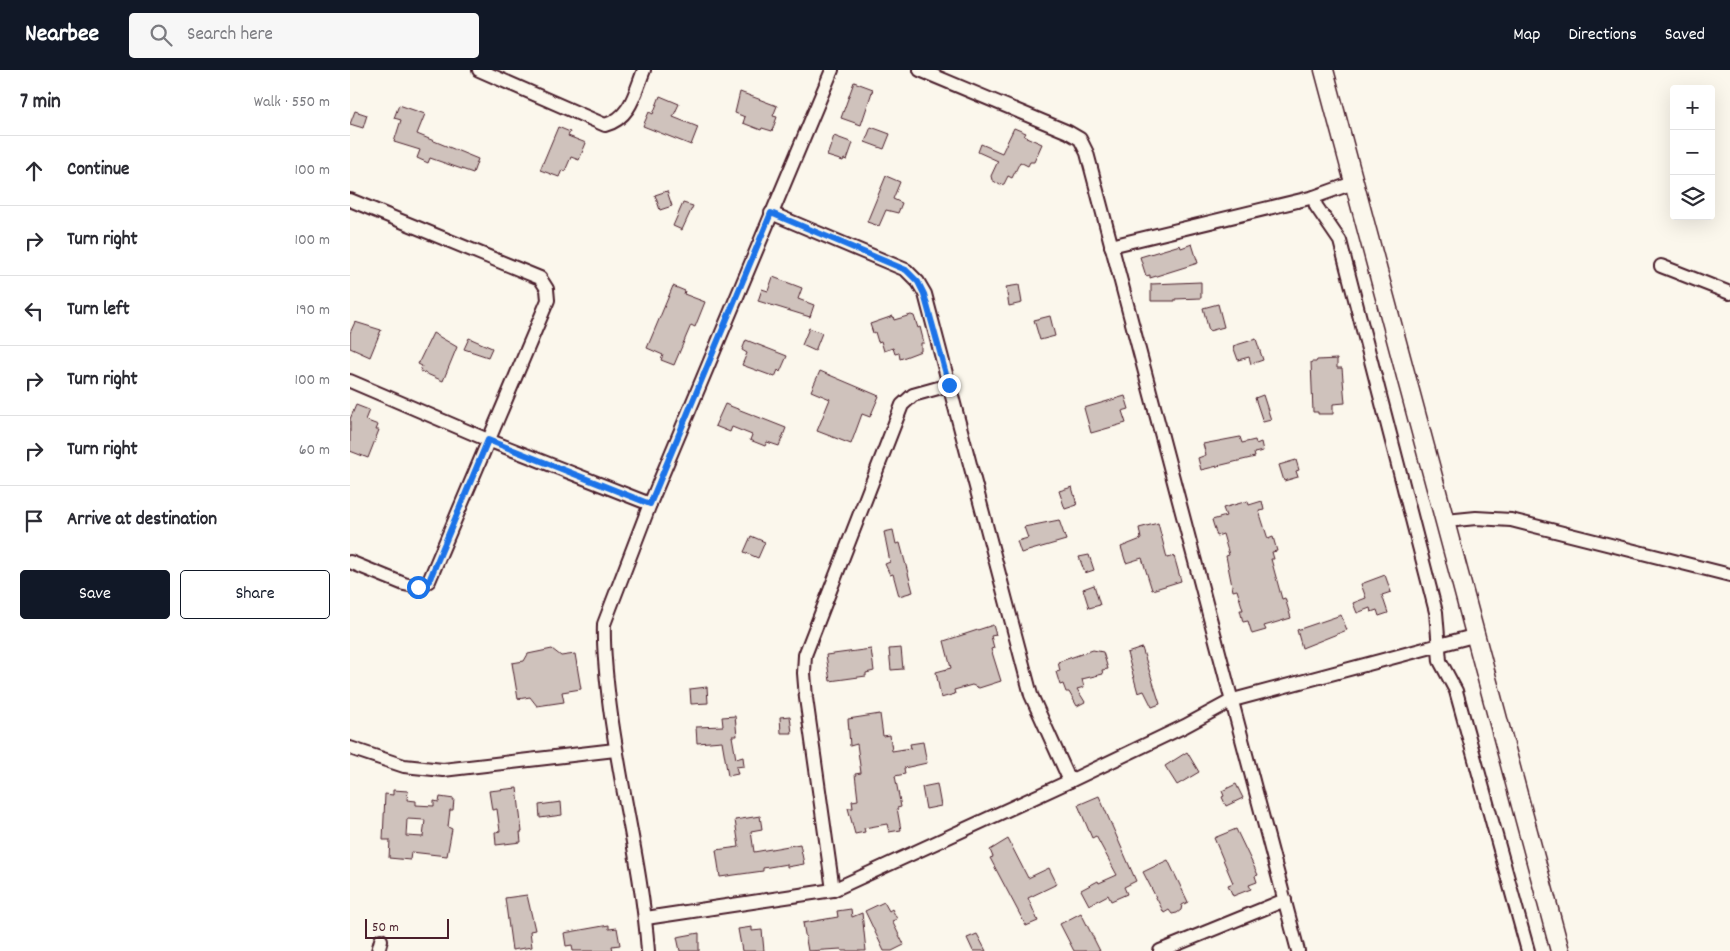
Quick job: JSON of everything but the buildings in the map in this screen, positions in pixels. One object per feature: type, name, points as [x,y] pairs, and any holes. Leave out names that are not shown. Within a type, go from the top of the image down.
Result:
[{"type":"street","points":[[478,70],[606,124],[616,122],[626,114],[644,70]]},
{"type":"street","points":[[648,951],[646,918],[615,750],[603,645],[604,624],[650,504],[832,70]]},
{"type":"street","points":[[920,70],[1068,132],[1080,139],[1087,153],[1110,246],[1233,700],[1298,951]]},
{"type":"street","points":[[1324,70],[1560,951]]},
{"type":"street","points":[[1110,246],[1314,197],[1353,183]]},
{"type":"street","points":[[1314,197],[1316,206],[1340,241],[1436,612],[1438,645],[1443,669],[1456,691],[1528,951]]},
{"type":"street","points":[[350,200],[540,278],[547,289],[548,300],[429,581],[418,587],[404,584],[350,562]]},
{"type":"street","points":[[771,213],[906,270],[918,282],[924,294],[949,385],[1031,695],[1070,781]]},
{"type":"street","points":[[1661,266],[1730,293]]},
{"type":"street","points":[[350,381],[488,440],[650,504]]},
{"type":"street","points":[[833,890],[806,698],[805,655],[902,405],[913,394],[949,385]]},
{"type":"street","points":[[1446,521],[1476,518],[1511,520],[1730,575]]},
{"type":"street","points":[[646,918],[833,890],[1070,781],[1185,726],[1233,700],[1476,635]]},
{"type":"street","points":[[350,748],[404,766],[443,770],[615,750]]},
{"type":"street","points":[[1160,951],[1285,900]]},
{"type":"route","points":[[418,587],[429,581],[488,440],[650,504],[771,213],[906,270],[918,282],[924,294],[949,385]]}]
